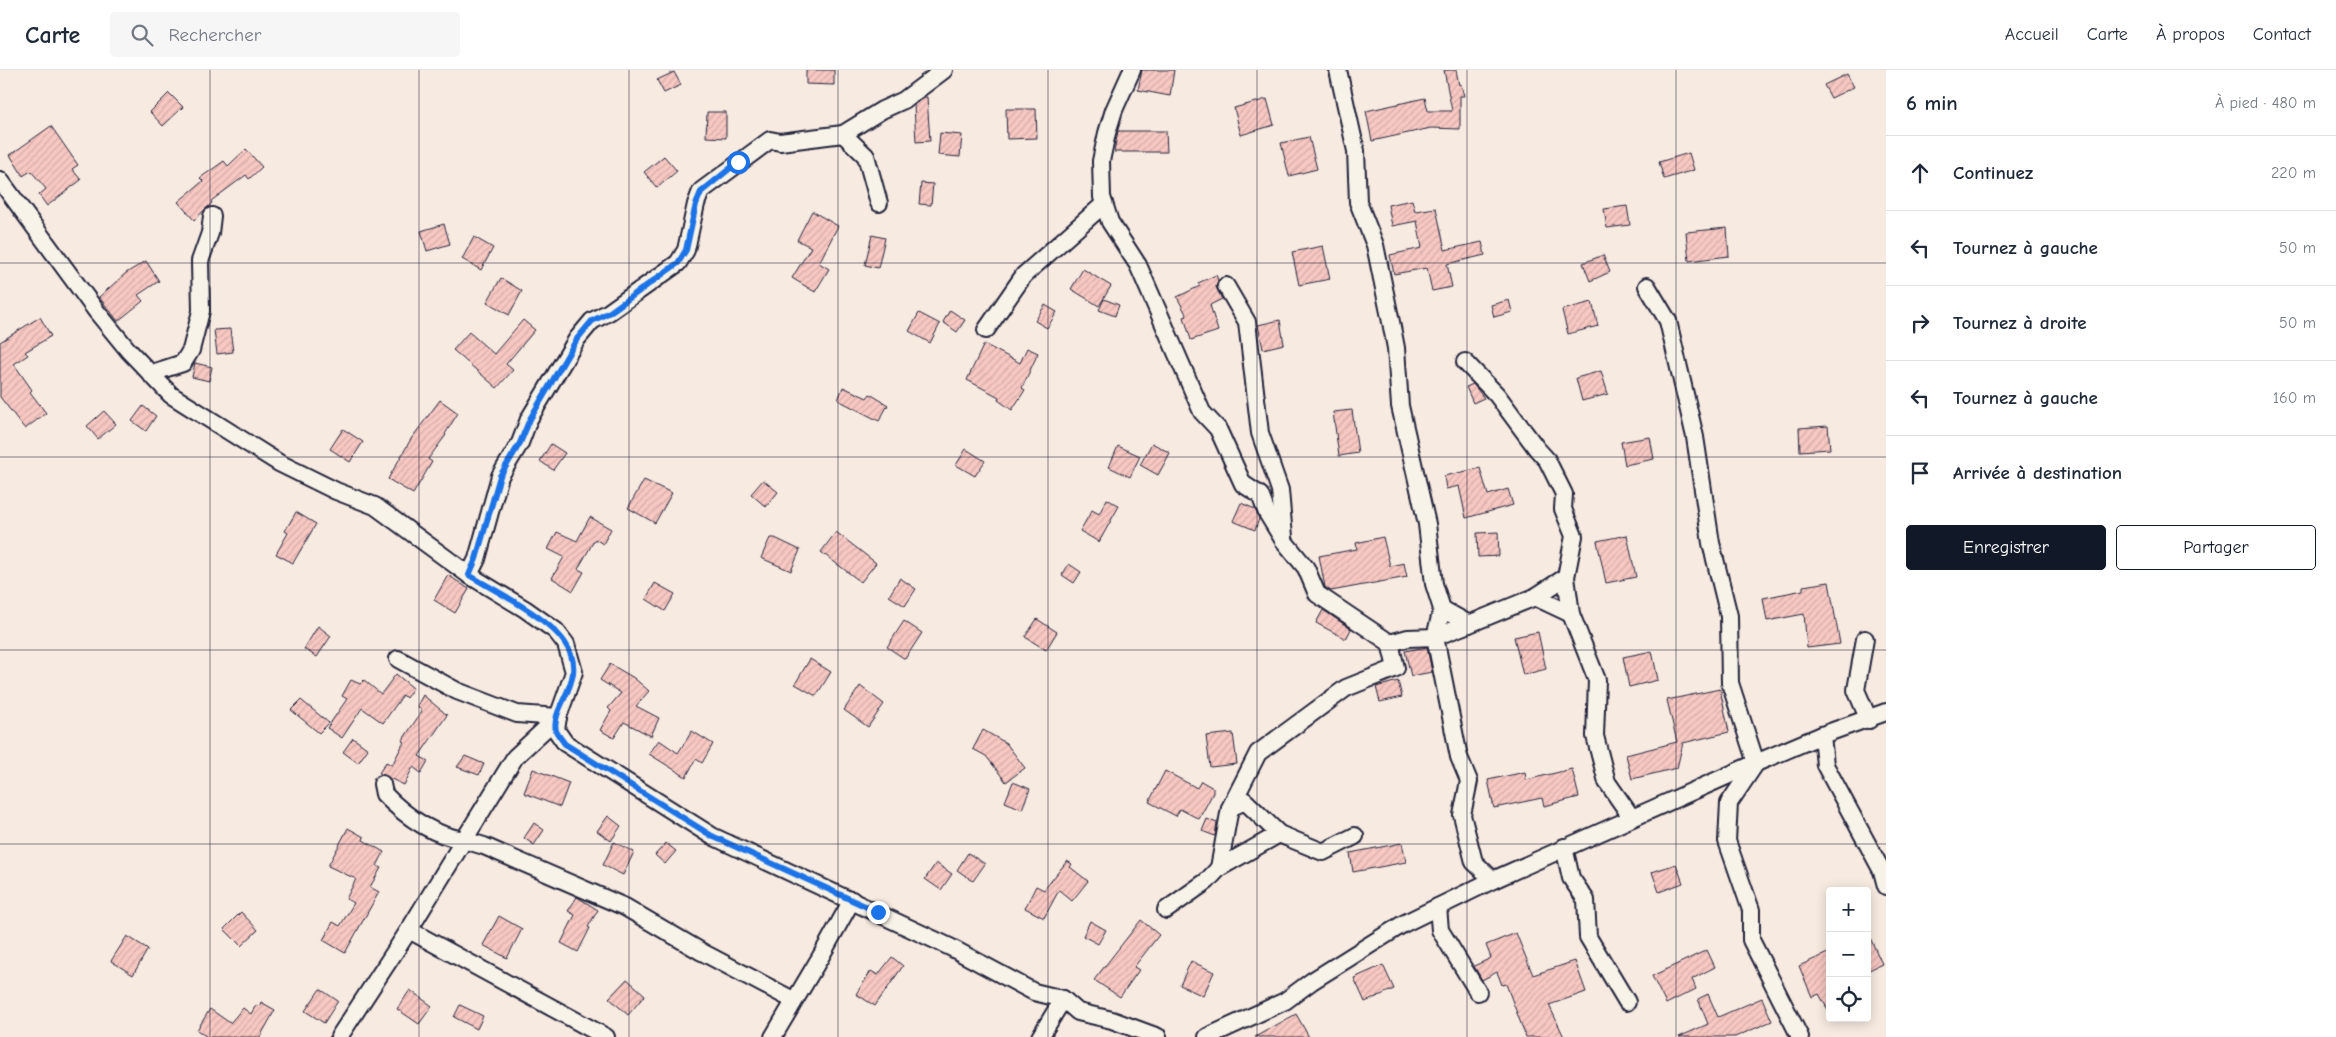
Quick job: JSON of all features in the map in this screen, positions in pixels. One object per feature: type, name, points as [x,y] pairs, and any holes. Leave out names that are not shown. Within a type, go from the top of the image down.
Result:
[{"type":"street","points":[[469,575],[476,559],[500,476],[520,443],[533,412],[577,339],[592,321],[610,312],[678,263],[686,250],[696,204],[701,192],[770,140],[780,142],[843,134],[882,110],[904,100],[944,70]]},
{"type":"street","points":[[1132,70],[1114,110],[1102,160],[1102,196],[1110,222],[1138,265],[1202,412],[1218,429],[1243,484],[1260,495],[1267,513],[1284,541],[1306,568],[1318,594],[1390,643],[1396,668],[1346,688],[1258,753],[1230,808],[1219,868]]},
{"type":"street","points":[[1338,70],[1356,151],[1358,202],[1374,245],[1391,322],[1396,348],[1400,406],[1427,524],[1434,584],[1442,609],[1434,637],[1459,757],[1469,781],[1462,815],[1474,862],[1493,880]]},
{"type":"street","points":[[843,134],[866,156],[879,203]]},
{"type":"street","points":[[0,180],[97,312],[128,350],[171,395],[280,463],[336,491],[375,506],[469,575],[525,609],[556,631],[566,644],[574,672],[558,718],[556,730],[565,744],[712,836],[950,947],[1034,992],[1063,999],[1078,1012],[1112,1020],[1158,1037]]},
{"type":"street","points":[[986,330],[1024,275],[1104,204]]},
{"type":"street","points":[[152,376],[158,371],[183,363],[191,350],[201,311],[200,261],[210,233],[212,216]]},
{"type":"street","points":[[1226,286],[1247,322],[1260,433],[1280,490],[1284,541]]},
{"type":"street","points":[[1647,286],[1668,320],[1695,437],[1711,543],[1729,616],[1730,683],[1756,763]]},
{"type":"street","points":[[1465,362],[1497,395],[1547,460],[1564,494],[1563,509],[1574,536],[1566,576],[1571,614],[1597,680],[1595,736],[1607,782],[1632,818]]},
{"type":"street","points":[[1390,643],[1408,638],[1434,637],[1469,624],[1535,597],[1566,576]]},
{"type":"street","points":[[1535,597],[1571,614]]},
{"type":"street","points":[[1442,609],[1469,624]]},
{"type":"street","points":[[1865,639],[1856,690],[1869,720]]},
{"type":"street","points":[[398,658],[457,691],[517,714],[558,718]]},
{"type":"street","points":[[1207,1037],[1285,1001],[1376,940],[1493,880],[1756,763],[1822,735],[1869,720],[1886,712]]},
{"type":"street","points":[[339,1037],[409,930],[515,757],[558,718]]},
{"type":"street","points":[[1822,735],[1825,765],[1882,871],[1886,886]]},
{"type":"street","points":[[1756,763],[1729,803],[1727,841],[1751,910],[1751,940],[1800,1037]]},
{"type":"street","points":[[1242,782],[1246,801],[1279,834],[1323,852],[1355,836]]},
{"type":"street","points":[[382,784],[384,794],[412,818],[447,838],[464,840],[484,846],[625,906],[702,952],[793,1000]]},
{"type":"street","points":[[1230,808],[1246,801]]},
{"type":"street","points":[[1166,910],[1207,881],[1219,868],[1279,834]]},
{"type":"street","points":[[1564,847],[1571,878],[1586,900],[1588,937],[1627,1002]]},
{"type":"street","points":[[773,1037],[852,900]]},
{"type":"street","points":[[1438,907],[1440,930],[1478,992]]},
{"type":"street","points":[[409,930],[606,1037]]},
{"type":"street","points":[[1040,1037],[1063,999]]},
{"type":"building","points":[[806,70],[834,70],[834,85],[806,84]]},
{"type":"building","points":[[1142,70],[1174,70],[1170,96],[1138,90]]},
{"type":"building","points":[[1444,70],[1456,70],[1459,85],[1461,84],[1464,96],[1460,96],[1460,129],[1431,128],[1372,141],[1366,111],[1425,98],[1428,111],[1452,111]]},
{"type":"building","points":[[674,72],[681,85],[664,93],[657,80]]},
{"type":"building","points":[[1847,74],[1854,87],[1831,98],[1824,85]]},
{"type":"building","points":[[169,93],[183,107],[163,126],[150,112]]},
{"type":"building","points":[[924,97],[927,97],[930,141],[916,142],[914,105]]},
{"type":"building","points":[[1267,99],[1274,125],[1241,135],[1234,108]]},
{"type":"building","points":[[1006,109],[1036,109],[1037,138],[1007,139]]},
{"type":"building","points":[[707,112],[726,112],[726,138],[706,137]]},
{"type":"building","points":[[51,126],[78,165],[72,169],[81,180],[47,206],[39,195],[46,189],[31,171],[23,176],[10,155]]},
{"type":"building","points":[[1118,131],[1166,131],[1167,152],[1114,152]]},
{"type":"building","points":[[940,133],[962,135],[960,157],[938,155]]},
{"type":"building","points":[[1309,137],[1317,169],[1289,176],[1281,143]]},
{"type":"building","points":[[246,149],[262,167],[249,179],[246,175],[211,201],[212,203],[194,220],[178,202],[203,181],[200,178],[224,161],[228,166]]},
{"type":"building","points":[[1689,153],[1694,170],[1664,179],[1659,162]]},
{"type":"building","points":[[664,156],[677,171],[657,188],[644,172]]},
{"type":"building","points":[[921,183],[933,184],[931,205],[919,204]]},
{"type":"building","points":[[1412,200],[1415,211],[1436,208],[1445,250],[1482,242],[1485,255],[1447,264],[1452,287],[1432,291],[1427,268],[1394,274],[1390,255],[1422,248],[1417,221],[1392,226],[1388,205]]},
{"type":"building","points":[[1627,206],[1630,225],[1607,228],[1604,209]]},
{"type":"building","points":[[812,211],[838,226],[819,263],[829,269],[815,292],[792,278],[811,247],[797,240]]},
{"type":"building","points":[[444,224],[450,244],[427,251],[421,231]]},
{"type":"building","points":[[1727,228],[1729,256],[1689,261],[1686,232]]},
{"type":"building","points":[[872,235],[885,238],[878,268],[865,265]]},
{"type":"building","points":[[474,237],[493,248],[481,270],[462,259]]},
{"type":"building","points":[[1323,246],[1330,279],[1299,285],[1292,252]]},
{"type":"building","points":[[1603,255],[1610,272],[1590,281],[1583,263]]},
{"type":"building","points":[[146,261],[159,281],[138,295],[143,301],[118,321],[99,297],[126,273]]},
{"type":"building","points":[[1083,269],[1111,286],[1099,306],[1071,289]]},
{"type":"building","points":[[1216,275],[1218,280],[1216,287],[1222,299],[1210,305],[1218,331],[1191,340],[1184,317],[1187,316],[1177,297],[1200,286],[1198,283]]},
{"type":"building","points":[[501,278],[522,291],[509,315],[487,302]]},
{"type":"building","points":[[1104,299],[1119,305],[1115,316],[1099,310]]},
{"type":"building","points":[[1509,300],[1512,312],[1494,317],[1491,305]]},
{"type":"building","points":[[1592,302],[1598,326],[1568,334],[1562,310]]},
{"type":"building","points":[[1045,305],[1057,312],[1047,328],[1035,321]]},
{"type":"building","points":[[950,310],[965,320],[957,332],[943,322]]},
{"type":"building","points":[[919,313],[940,324],[930,343],[909,331]]},
{"type":"building","points":[[40,317],[51,336],[25,352],[28,355],[14,364],[32,390],[30,392],[46,413],[25,429],[0,397],[0,342]]},
{"type":"building","points":[[523,320],[535,330],[506,364],[513,370],[497,388],[453,350],[469,332],[494,354]]},
{"type":"building","points":[[1280,320],[1284,344],[1263,349],[1258,325]]},
{"type":"building","points":[[230,329],[233,352],[217,354],[214,330]]},
{"type":"building","points":[[984,344],[1020,363],[1027,348],[1038,353],[1022,388],[1025,390],[1012,410],[998,400],[999,397],[967,380]]},
{"type":"building","points":[[195,363],[212,367],[209,381],[192,377]]},
{"type":"building","points":[[1601,371],[1608,394],[1582,401],[1576,378]]},
{"type":"building","points":[[1473,384],[1484,398],[1473,403],[1466,387]]},
{"type":"building","points":[[843,387],[867,398],[870,394],[888,405],[879,421],[838,400]]},
{"type":"building","points":[[440,400],[458,413],[446,435],[428,459],[432,462],[413,494],[388,479],[411,439]]},
{"type":"building","points":[[143,406],[156,416],[146,431],[132,421]]},
{"type":"building","points":[[1352,410],[1358,453],[1339,456],[1333,412]]},
{"type":"building","points":[[104,411],[116,424],[98,439],[87,426]]},
{"type":"building","points":[[1828,426],[1830,449],[1800,451],[1799,428]]},
{"type":"building","points":[[343,429],[363,442],[350,462],[330,449]]},
{"type":"building","points":[[1650,437],[1654,459],[1625,465],[1621,442]]},
{"type":"building","points":[[1152,443],[1170,453],[1158,475],[1140,465]]},
{"type":"building","points":[[551,444],[565,453],[553,470],[540,461]]},
{"type":"building","points":[[1118,446],[1140,456],[1130,477],[1109,467]]},
{"type":"building","points":[[966,449],[985,461],[975,476],[956,465]]},
{"type":"building","points":[[1480,468],[1488,495],[1508,489],[1513,505],[1466,518],[1459,486],[1446,489],[1444,476]]},
{"type":"building","points":[[644,480],[672,493],[655,523],[628,508]]},
{"type":"building","points":[[763,480],[778,492],[766,507],[751,494]]},
{"type":"building","points":[[1107,499],[1119,506],[1099,542],[1080,531],[1092,510],[1099,514]]},
{"type":"building","points":[[1241,503],[1255,509],[1259,519],[1255,530],[1233,521]]},
{"type":"building","points":[[296,512],[316,524],[293,563],[276,554],[288,533],[285,531]]},
{"type":"building","points":[[590,517],[611,529],[603,544],[595,539],[578,569],[584,572],[573,591],[552,578],[564,557],[548,549],[557,532],[577,541]]},
{"type":"building","points":[[836,532],[876,563],[861,582],[821,552]]},
{"type":"building","points":[[1498,532],[1499,556],[1478,557],[1477,533]]},
{"type":"building","points":[[1627,535],[1636,577],[1606,583],[1597,541]]},
{"type":"building","points":[[1383,537],[1390,566],[1404,563],[1407,577],[1331,591],[1325,587],[1319,556],[1357,549],[1356,543]]},
{"type":"building","points":[[770,538],[775,538],[800,550],[791,571],[761,558]]},
{"type":"building","points":[[1069,564],[1081,572],[1074,583],[1062,575]]},
{"type":"building","points":[[448,575],[469,589],[455,613],[434,600]]},
{"type":"building","points":[[900,578],[916,589],[905,606],[889,596]]},
{"type":"building","points":[[1829,582],[1840,644],[1807,648],[1804,614],[1767,621],[1763,598],[1803,590],[1803,586]]},
{"type":"building","points":[[655,583],[675,594],[665,611],[646,599]]},
{"type":"building","points":[[1323,610],[1351,629],[1346,639],[1316,623]]},
{"type":"building","points":[[1037,619],[1057,632],[1046,650],[1025,637]]},
{"type":"building","points":[[904,621],[922,633],[905,659],[887,647]]},
{"type":"building","points":[[318,626],[331,636],[317,657],[304,649]]},
{"type":"building","points":[[1538,632],[1546,669],[1523,675],[1514,637]]},
{"type":"building","points":[[1427,647],[1432,672],[1411,676],[1405,651]]},
{"type":"building","points":[[1652,651],[1658,680],[1629,687],[1623,657]]},
{"type":"building","points":[[810,659],[831,672],[816,696],[795,684]]},
{"type":"building","points":[[610,664],[634,678],[649,691],[636,706],[659,718],[651,736],[624,722],[614,738],[600,730],[611,711],[608,708],[621,693],[600,680]]},
{"type":"building","points":[[396,674],[413,688],[406,698],[403,695],[383,723],[362,708],[342,738],[327,728],[347,699],[342,696],[351,680],[360,684],[364,680],[381,694]]},
{"type":"building","points":[[1398,681],[1402,697],[1380,702],[1376,687]]},
{"type":"building","points":[[860,686],[884,704],[868,727],[844,710]]},
{"type":"building","points":[[1720,689],[1729,732],[1683,743],[1677,768],[1632,779],[1626,755],[1677,742],[1667,700]]},
{"type":"building","points":[[423,695],[447,715],[419,756],[428,761],[421,773],[413,767],[404,785],[379,773],[386,762],[392,765],[404,742],[402,741],[422,711],[417,706]]},
{"type":"building","points":[[301,700],[329,723],[319,733],[291,710]]},
{"type":"building","points":[[983,730],[1006,743],[1025,768],[1006,782],[986,756],[973,749]]},
{"type":"building","points":[[692,731],[713,744],[702,763],[696,759],[686,777],[649,754],[659,740],[678,753]]},
{"type":"building","points":[[1233,733],[1237,764],[1210,767],[1206,736]]},
{"type":"building","points":[[353,738],[368,749],[358,763],[343,752]]},
{"type":"building","points":[[465,756],[484,764],[479,775],[457,767]]},
{"type":"building","points":[[533,769],[569,783],[560,807],[524,793]]},
{"type":"building","points":[[1572,769],[1579,797],[1544,806],[1542,798],[1494,808],[1488,780],[1525,772],[1526,780]]},
{"type":"building","points":[[1165,771],[1197,788],[1201,781],[1213,788],[1213,793],[1199,819],[1180,809],[1176,816],[1149,802]]},
{"type":"building","points":[[1013,782],[1030,789],[1022,809],[1005,802]]},
{"type":"building","points":[[608,816],[621,826],[611,841],[597,831]]},
{"type":"building","points":[[1207,819],[1217,823],[1215,836],[1202,831]]},
{"type":"building","points":[[534,823],[544,830],[534,845],[524,838]]},
{"type":"building","points":[[348,828],[364,837],[363,840],[384,852],[377,866],[381,868],[370,887],[379,892],[345,953],[323,940],[333,922],[340,926],[354,903],[346,899],[356,879],[328,866]]},
{"type":"building","points":[[614,842],[634,852],[623,875],[603,865]]},
{"type":"building","points":[[666,843],[676,851],[665,864],[655,855]]},
{"type":"building","points":[[1402,843],[1406,862],[1353,872],[1350,853]]},
{"type":"building","points":[[968,853],[985,864],[973,881],[957,870]]},
{"type":"building","points":[[1067,861],[1072,864],[1070,867],[1088,881],[1072,901],[1059,890],[1044,918],[1025,908],[1036,886],[1044,890]]},
{"type":"building","points":[[936,863],[952,874],[941,890],[925,879]]},
{"type":"building","points":[[1676,864],[1683,883],[1659,892],[1652,872]]},
{"type":"building","points":[[577,897],[598,910],[588,927],[590,928],[578,952],[561,943],[575,915],[568,911]]},
{"type":"building","points":[[241,912],[258,930],[241,946],[224,929]]},
{"type":"building","points":[[499,916],[522,929],[507,958],[483,945]]},
{"type":"building","points":[[1141,920],[1159,935],[1134,967],[1139,970],[1120,997],[1094,980]]},
{"type":"building","points":[[1090,921],[1106,930],[1098,944],[1083,936]]},
{"type":"building","points":[[1516,933],[1533,975],[1575,961],[1586,992],[1549,1005],[1564,1037],[1526,1037],[1506,984],[1502,985],[1497,972],[1482,980],[1474,966],[1491,958],[1486,945]]},
{"type":"building","points":[[127,936],[148,949],[133,975],[111,961]]},
{"type":"building","points":[[1871,940],[1882,964],[1871,969]]},
{"type":"building","points":[[1707,950],[1715,967],[1692,979],[1696,989],[1666,1004],[1652,976]]},
{"type":"building","points":[[1826,954],[1826,1006],[1819,994],[1812,997],[1799,966]]},
{"type":"building","points":[[892,957],[903,966],[875,1006],[856,994],[871,971],[878,975]]},
{"type":"building","points":[[1191,961],[1214,972],[1203,996],[1180,985]]},
{"type":"building","points":[[1383,965],[1394,989],[1365,1002],[1354,978]]},
{"type":"building","points":[[627,979],[645,995],[628,1015],[609,998]]},
{"type":"building","points":[[320,989],[338,1001],[324,1023],[305,1011]]},
{"type":"building","points":[[410,990],[432,1006],[419,1024],[397,1009]]},
{"type":"building","points":[[1708,994],[1718,1017],[1762,998],[1772,1021],[1735,1037],[1679,1037],[1708,1024],[1698,999]]},
{"type":"building","points":[[261,1002],[275,1010],[260,1037],[207,1037],[197,1030],[210,1009],[230,1023],[243,1008],[251,1014],[256,1005],[259,1007]]},
{"type":"building","points":[[460,1005],[483,1016],[477,1029],[454,1017]]},
{"type":"building","points":[[1296,1014],[1309,1037],[1255,1037]]},
{"type":"route","points":[[738,162],[701,192],[696,204],[686,250],[678,263],[610,312],[592,321],[577,339],[537,406],[520,443],[500,476],[476,559],[469,575],[525,609],[556,631],[566,644],[571,655],[574,672],[558,718],[556,730],[565,744],[712,836],[878,912]]}]
